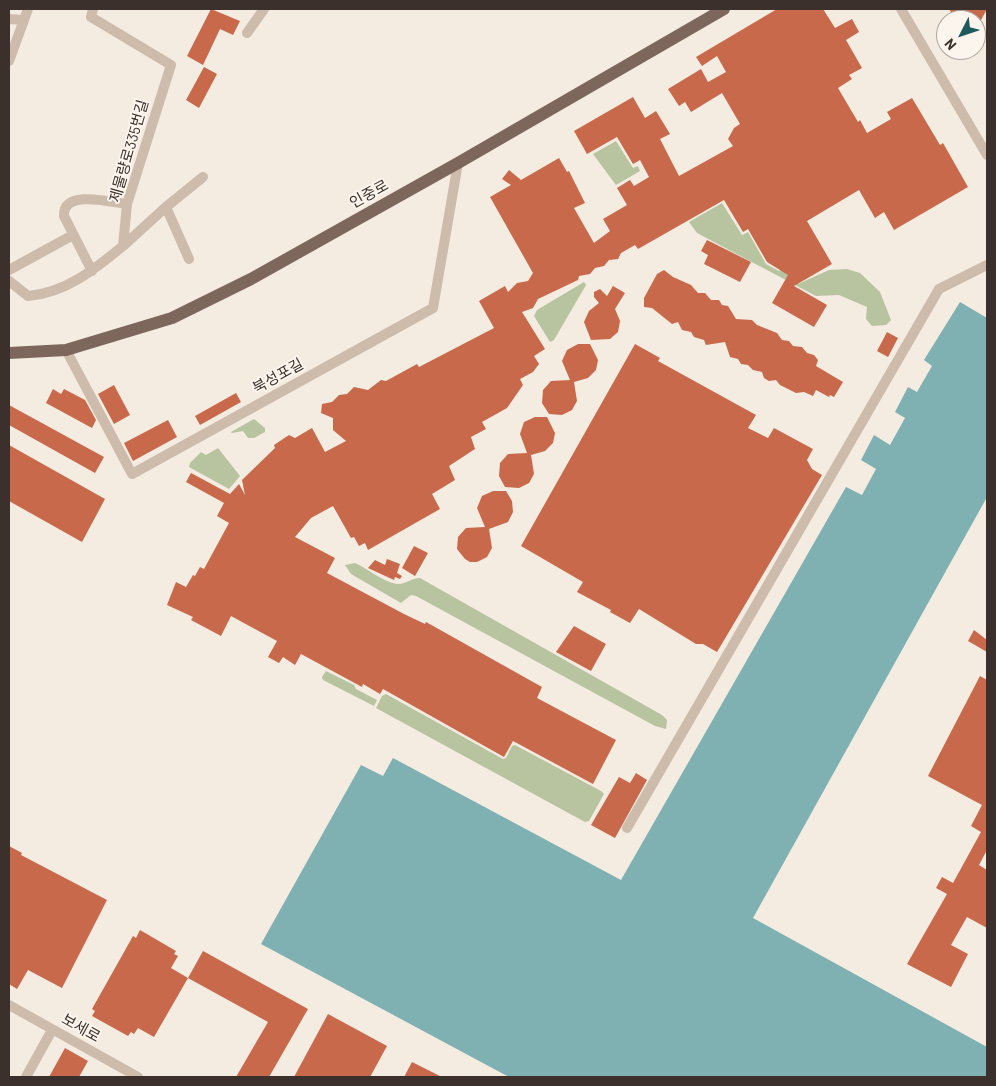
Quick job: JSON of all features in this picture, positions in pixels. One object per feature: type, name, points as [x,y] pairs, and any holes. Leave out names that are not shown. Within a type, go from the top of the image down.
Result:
[{"type":"main road","name":"인중로","points":[[9,353],[66,350],[172,318],[251,279],[458,163],[724,9]]},
{"type":"street","points":[[9,61],[28,9]]},
{"type":"street","name":"제물량로335번길","points":[[93,9],[90,18],[171,66],[127,204],[124,246]]},
{"type":"street","points":[[247,33],[264,9]]},
{"type":"street","points":[[902,9],[987,155]]},
{"type":"street","points":[[9,19],[24,20]]},
{"type":"street","name":"북성포길","points":[[66,350],[132,474],[433,308],[458,163]]},
{"type":"street","points":[[9,281],[28,296],[41,295],[72,284],[124,246],[166,207],[203,177]]},
{"type":"street","points":[[92,271],[73,235],[63,210],[67,205],[80,198],[127,204]]},
{"type":"street","points":[[166,207],[189,259]]},
{"type":"street","points":[[9,270],[73,235]]},
{"type":"street","points":[[627,828],[939,289],[987,266]]},
{"type":"street","name":"보세로","points":[[9,1005],[138,1077]]},
{"type":"street","points":[[26,1077],[52,1030]]},
{"type":"green space","points":[[616,141],[633,168],[638,166],[640,171],[616,185],[593,154]]},
{"type":"green space","points":[[722,203],[742,235],[748,232],[766,264],[779,271],[788,266],[798,284],[829,270],[847,269],[860,273],[880,292],[891,320],[886,325],[872,326],[866,319],[867,307],[839,295],[816,296],[697,233],[689,222]]},
{"type":"green space","points":[[584,282],[586,285],[554,340],[550,342],[534,316],[537,310]]},
{"type":"green space","points":[[254,419],[265,428],[265,432],[254,438],[248,438],[243,431],[231,432]]},
{"type":"green space","points":[[218,448],[240,476],[229,489],[189,467],[190,463],[201,452],[206,455]]},
{"type":"green space","points":[[355,563],[393,583],[401,584],[420,578],[662,715],[667,720],[666,729],[655,726],[416,596],[411,595],[401,603],[351,574],[345,565]]},
{"type":"green space","points":[[326,671],[354,685],[356,689],[377,700],[374,706],[323,680],[322,677]]},
{"type":"green space","points":[[386,694],[503,759],[506,758],[512,746],[515,745],[604,794],[589,821],[585,822],[376,708],[382,696]]},
{"type":"water","points":[[960,302],[987,318],[987,497],[753,918],[987,1047],[987,1077],[509,1077],[261,944],[361,765],[383,776],[393,758],[621,880],[846,487],[862,495],[876,469],[861,460],[874,435],[890,445],[905,418],[895,412],[908,387],[917,392],[932,366],[924,360]]},
{"type":"building","points":[[211,9],[240,21],[233,35],[220,29],[203,65],[187,56]]},
{"type":"building","points":[[777,9],[823,9],[835,28],[852,19],[859,32],[846,40],[862,68],[849,75],[852,79],[838,88],[858,122],[860,120],[867,133],[891,119],[887,112],[912,98],[940,145],[943,143],[968,187],[894,230],[884,212],[875,218],[859,190],[807,221],[832,264],[794,286],[827,305],[814,327],[772,303],[788,275],[767,262],[748,229],[743,232],[724,200],[638,249],[635,245],[621,253],[618,259],[609,260],[604,266],[595,268],[590,274],[579,276],[578,280],[538,299],[533,308],[522,312],[545,349],[534,356],[539,364],[533,372],[520,379],[523,385],[507,408],[482,422],[486,429],[471,437],[475,449],[449,466],[455,480],[432,494],[440,509],[368,550],[365,543],[359,546],[354,537],[351,538],[333,506],[311,518],[295,537],[335,558],[327,573],[404,614],[425,624],[426,622],[542,687],[537,698],[616,740],[593,784],[513,741],[504,757],[383,689],[380,694],[363,684],[362,687],[301,654],[295,665],[283,657],[279,663],[268,657],[277,641],[231,616],[221,636],[191,620],[193,617],[167,605],[176,582],[186,587],[200,567],[204,569],[229,523],[217,516],[224,503],[186,482],[191,473],[230,494],[239,484],[245,495],[242,480],[275,448],[274,445],[289,435],[295,438],[312,428],[325,452],[346,441],[333,430],[333,418],[321,413],[322,404],[332,402],[339,395],[347,394],[354,387],[368,390],[381,380],[386,381],[417,364],[419,367],[494,328],[479,301],[505,286],[508,292],[517,283],[528,281],[533,273],[490,197],[511,185],[502,179],[509,170],[521,180],[559,158],[567,172],[569,171],[585,203],[574,208],[594,243],[610,231],[603,219],[627,205],[617,188],[630,180],[634,186],[649,177],[640,160],[633,164],[617,137],[587,154],[574,131],[633,97],[645,118],[656,111],[670,134],[660,139],[679,176],[733,146],[728,139],[734,128],[740,124],[722,93],[691,112],[685,102],[679,106],[668,89],[701,69],[708,82],[726,72],[717,56],[702,66],[696,57]]},
{"type":"building","points":[[949,9],[987,9],[986,11]]},
{"type":"building","points":[[204,67],[217,74],[199,108],[186,100]]},
{"type":"building","points":[[707,240],[751,262],[740,282],[704,264],[708,255],[701,251]]},
{"type":"building","points":[[664,270],[673,277],[691,285],[698,293],[705,293],[711,300],[719,300],[722,305],[728,306],[736,319],[752,320],[757,325],[777,333],[782,340],[789,341],[793,346],[802,347],[807,353],[814,355],[818,360],[816,366],[843,382],[834,397],[830,395],[829,397],[816,390],[813,396],[804,392],[796,393],[780,385],[776,380],[769,381],[764,378],[762,372],[753,370],[748,365],[741,364],[738,359],[730,357],[725,342],[706,345],[704,340],[694,337],[691,332],[682,330],[678,322],[672,324],[652,308],[644,307],[644,298],[657,274]]},
{"type":"building","points":[[613,286],[625,293],[615,309],[620,321],[618,332],[610,339],[591,340],[584,322],[589,311],[599,303],[594,297],[594,292],[600,289],[607,296]]},
{"type":"building","points":[[887,332],[898,338],[888,357],[877,351]]},
{"type":"building","points":[[578,344],[590,344],[598,360],[596,370],[588,378],[574,382],[577,401],[572,410],[562,415],[549,414],[542,403],[543,390],[551,381],[570,380],[562,361],[567,350]]},
{"type":"building","points":[[635,344],[660,358],[658,361],[756,415],[748,428],[768,438],[774,428],[813,449],[807,460],[812,469],[822,475],[717,652],[703,644],[696,644],[639,609],[630,623],[610,612],[611,610],[577,592],[583,582],[521,546]]},
{"type":"building","points":[[114,385],[130,415],[114,424],[98,394]]},
{"type":"building","points":[[53,389],[61,394],[64,389],[85,400],[96,420],[92,428],[46,403]]},
{"type":"building","points":[[236,393],[241,402],[200,425],[195,416]]},
{"type":"building","points":[[9,405],[104,457],[95,473],[9,425]]},
{"type":"building","points":[[535,417],[547,417],[555,433],[553,443],[545,451],[531,455],[534,474],[529,483],[519,488],[505,487],[499,476],[500,463],[508,454],[527,453],[520,434],[524,422]]},
{"type":"building","points":[[168,420],[177,437],[133,461],[124,443]]},
{"type":"building","points":[[9,445],[105,499],[82,542],[9,501]]},
{"type":"building","points":[[493,491],[506,491],[512,501],[513,512],[508,522],[489,529],[492,548],[487,557],[477,562],[470,562],[457,549],[458,537],[466,528],[485,527],[477,508],[482,496]]},
{"type":"building","points":[[414,546],[428,553],[415,576],[402,568]]},
{"type":"building","points":[[387,559],[400,564],[397,573],[402,576],[400,579],[395,577],[394,580],[368,568],[375,560],[385,565]]},
{"type":"building","points":[[574,626],[606,644],[591,671],[556,652]]},
{"type":"building","points":[[974,630],[987,640],[987,652],[968,641]]},
{"type":"building","points":[[980,676],[987,680],[987,850],[979,865],[987,870],[987,928],[967,917],[951,945],[968,954],[951,987],[907,964],[947,894],[936,888],[942,877],[953,883],[981,832],[971,826],[982,805],[928,776]]},
{"type":"building","points":[[636,773],[647,780],[615,838],[591,825],[619,777],[630,783]]},
{"type":"building","points":[[9,846],[22,853],[21,855],[107,900],[62,988],[28,970],[17,989],[9,984]]},
{"type":"building","points":[[140,930],[176,951],[174,954],[178,956],[171,968],[188,978],[154,1037],[138,1028],[134,1034],[131,1032],[128,1036],[92,1016],[95,1011],[92,1009],[133,936],[136,938]]},
{"type":"building","points":[[203,951],[308,1009],[269,1077],[236,1077],[268,1022],[188,978]]},
{"type":"building","points":[[328,1014],[387,1046],[370,1077],[294,1077]]},
{"type":"building","points":[[65,1048],[88,1061],[79,1077],[49,1077]]},
{"type":"building","points":[[412,1062],[442,1077],[404,1077]]}]
